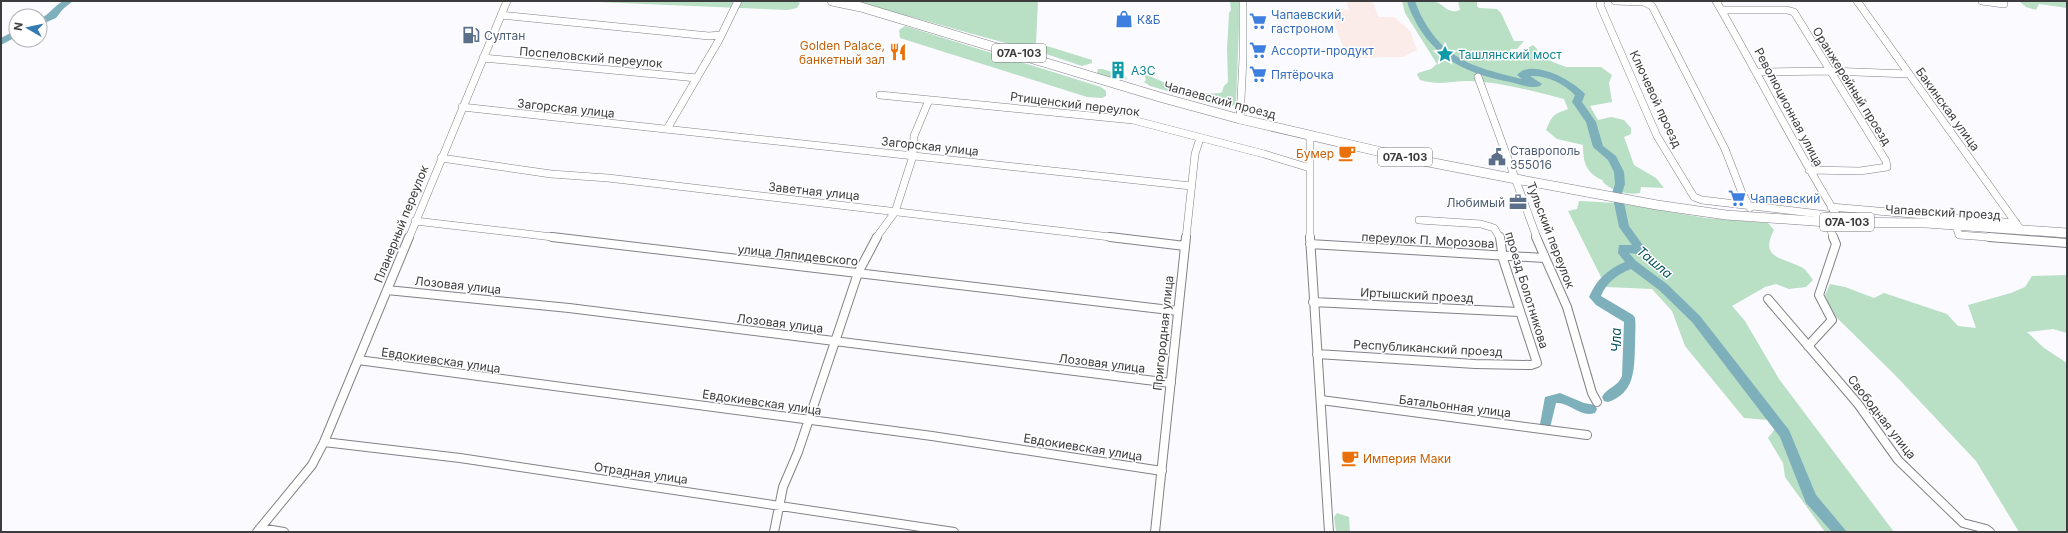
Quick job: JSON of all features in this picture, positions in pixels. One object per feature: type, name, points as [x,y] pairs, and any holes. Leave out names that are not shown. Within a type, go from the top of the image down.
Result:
[{"type":"main road","name":"Чапаевский проезд","points":[[832,1],[876,11],[1163,98],[1240,119],[1310,136],[1516,179],[1689,211],[1758,218],[1827,222],[1840,219],[1956,225],[2019,226],[2067,233]]},
{"type":"street","name":"Планерный переулок","points":[[259,530],[312,465],[324,442],[462,107],[508,1]]},
{"type":"street","points":[[667,129],[697,78],[738,1]]},
{"type":"street","points":[[1240,119],[1243,58],[1243,1]]},
{"type":"street","name":"Ключевой проезд","points":[[1601,1],[1600,5],[1657,136],[1691,194],[1702,200],[1840,219]]},
{"type":"street","points":[[1614,1],[1644,2],[1652,6],[1725,149],[1749,206],[1758,218]]},
{"type":"street","name":"Революционная улица","points":[[1716,1],[1757,72],[1830,207],[1840,219]]},
{"type":"street","name":"Бакинская улица","points":[[1857,1],[2019,226]]},
{"type":"street","points":[[1982,1],[2004,4]]},
{"type":"street","name":"Оранжерейный проезд","points":[[1722,10],[1787,10],[1794,12],[1829,71],[1886,161],[1887,167],[1869,170],[1809,170]]},
{"type":"street","points":[[501,15],[709,36],[720,35]]},
{"type":"street","name":"Поспеловский переулок","points":[[483,58],[697,78]]},
{"type":"street","points":[[1757,72],[1829,71],[1909,74]]},
{"type":"street","name":"Тульский переулок","points":[[1478,77],[1544,258],[1566,307],[1592,393],[1597,402]]},
{"type":"street","name":"Ртищенский переулок","points":[[880,95],[1133,120],[1264,154],[1310,168]]},
{"type":"street","points":[[774,532],[786,476],[798,452],[858,273],[873,242],[895,212],[913,156],[914,136],[929,100]]},
{"type":"street","name":"Загорская улица","points":[[462,107],[1191,186]]},
{"type":"street","points":[[1310,136],[1310,244],[1329,532]]},
{"type":"street","name":"Пригородная улица","points":[[1155,532],[1194,154],[1200,138]]},
{"type":"street","name":"Заветная улица","points":[[441,158],[551,174],[608,178],[1185,246]]},
{"type":"street","points":[[1830,207],[2019,226]]},
{"type":"street","name":"проезд Болотникова","points":[[1419,220],[1488,225],[1494,228],[1500,236],[1502,256],[1519,312],[1537,363]]},
{"type":"street","name":"улица Ляпидевского","points":[[415,221],[1178,312]]},
{"type":"street","points":[[1808,346],[1832,320],[1819,295],[1836,244],[1827,222]]},
{"type":"street","points":[[1956,225],[1959,235],[2067,243]]},
{"type":"street","name":"переулок П. Морозова","points":[[1310,244],[1544,258]]},
{"type":"street","name":"Лозовая улица","points":[[387,290],[569,308],[1171,383]]},
{"type":"street","name":"Свободная улица","points":[[1768,299],[1858,404],[1898,460],[1963,523],[1986,528],[1990,532]]},
{"type":"street","name":"Иртышский проезд","points":[[1313,302],[1519,312]]},
{"type":"street","name":"Республиканский проезд","points":[[1317,354],[1475,364],[1531,365],[1537,363]]},
{"type":"street","name":"Евдокиевская улица","points":[[358,360],[808,421],[932,436],[1162,471]]},
{"type":"street","name":"Батальонная улица","points":[[1320,400],[1587,435]]},
{"type":"street","name":"Отрадная улица","points":[[324,442],[460,458],[954,532]]},
{"type":"street","points":[[259,530],[284,532]]},
{"type":"shaded area","points":[[1346,1],[1372,1],[1379,17],[1394,17],[1410,31],[1417,50],[1403,57],[1353,58],[1351,53],[1345,53],[1330,11],[1349,10]]},
{"type":"green space","points":[[573,1],[796,1],[800,3],[797,8],[788,10]]},
{"type":"green space","points":[[854,1],[1038,1],[1036,43],[1033,44],[1035,46],[1034,49],[1031,50]]},
{"type":"green space","points":[[1230,1],[1240,1],[1236,104],[1230,107],[1223,107],[1150,86],[1144,82],[1146,80],[1144,74],[1188,92],[1210,94],[1222,92],[1224,86],[1228,82],[1227,49],[1229,13],[1231,10]]},
{"type":"green space","points":[[1402,1],[1434,1],[1449,10],[1456,11],[1460,10],[1458,1],[1477,1],[1477,6],[1479,8],[1497,9],[1501,13],[1514,41],[1524,41],[1517,49],[1511,49],[1510,51],[1523,51],[1533,45],[1537,49],[1538,56],[1566,67],[1601,67],[1612,75],[1609,83],[1612,102],[1590,106],[1598,120],[1611,117],[1624,120],[1631,128],[1631,134],[1624,137],[1634,165],[1656,178],[1664,188],[1641,187],[1640,193],[1630,194],[1608,187],[1602,180],[1596,177],[1586,166],[1583,145],[1557,139],[1546,130],[1554,116],[1568,109],[1564,99],[1493,83],[1469,81],[1440,83],[1420,80],[1417,75],[1418,73],[1431,69],[1437,64],[1405,13]]},
{"type":"green space","points":[[2019,1],[2067,1],[2067,8],[2039,4],[2036,10],[2026,7]]},
{"type":"green space","points":[[905,26],[1101,87],[1106,91],[1106,96],[1102,98],[1087,97],[900,38],[899,30]]},
{"type":"green space","points":[[1042,46],[1047,46],[1092,60],[1092,63],[1082,66],[1043,53],[1040,50]]},
{"type":"green space","points":[[1098,69],[1125,76],[1127,79],[1120,81],[1097,74]]},
{"type":"green space","points":[[1579,201],[1617,203],[1706,218],[1768,223],[1774,230],[1769,247],[1771,252],[1782,259],[1803,268],[1813,280],[1806,287],[1789,289],[1776,284],[1765,287],[1732,306],[1745,321],[1779,379],[1894,532],[1825,532],[1785,477],[1783,463],[1768,438],[1781,421],[1744,418],[1685,346],[1672,311],[1652,289],[1606,287],[1568,211],[1577,209]]},
{"type":"green space","points":[[2067,275],[2067,333],[2053,329],[2027,332],[2044,348],[2067,363],[2067,532],[2019,532],[1976,461],[1895,375],[1831,312],[1825,295],[1830,284],[1845,287],[1874,298],[1884,293],[1947,314],[1958,326],[1976,328],[1968,305],[2011,293],[2025,287],[2032,276]]},
{"type":"green space","points":[[1337,513],[1349,517],[1350,532],[1336,532],[1334,517]]},
{"type":"waterway","points":[[48,18],[53,16],[60,7],[69,1]]},
{"type":"waterway","name":"Ташла","points":[[1411,1],[1415,13],[1429,36],[1438,47],[1460,63],[1485,73],[1531,84],[1537,84],[1522,75],[1536,72],[1544,74],[1561,80],[1580,94],[1577,102],[1591,122],[1598,147],[1612,158],[1619,172],[1620,184],[1617,193],[1624,227],[1640,248],[1637,250],[1623,248],[1623,253],[1632,264]]},
{"type":"waterway","points":[[1,42],[8,38]]},
{"type":"waterway","name":"Чла","points":[[1608,397],[1622,388],[1628,376],[1630,322],[1629,318],[1600,302],[1595,297],[1599,287],[1616,270],[1632,264]]},
{"type":"waterway","name":"Ташла","points":[[1632,264],[1663,287],[1696,319],[1785,434],[1811,499],[1840,532]]},
{"type":"waterway","name":"Чла","points":[[1546,424],[1549,401],[1554,398],[1565,399],[1580,407],[1591,409]]},
{"type":"place","name":"К&Б","points":[[1124,19]]},
{"type":"place","name":"Чапаевский, гастроном","points":[[1258,21]]},
{"type":"place","name":"Султан","points":[[471,35]]},
{"type":"place","name":"Ассорти-продукт","points":[[1258,50]]},
{"type":"place","name":"Golden Palace, банкетный зал","points":[[898,52]]},
{"type":"place","name":"Ташлянский мост","points":[[1445,54]]},
{"type":"place","name":"АЗС","points":[[1118,70]]},
{"type":"place","name":"Пятёрочка","points":[[1258,74]]},
{"type":"place","name":"Бумер","points":[[1347,153]]},
{"type":"place","name":"Ставрополь 355016","points":[[1497,157]]},
{"type":"place","name":"Чапаевский","points":[[1737,198]]},
{"type":"place","name":"Любимый","points":[[1518,202]]},
{"type":"place","name":"Империя Маки","points":[[1350,458]]}]
